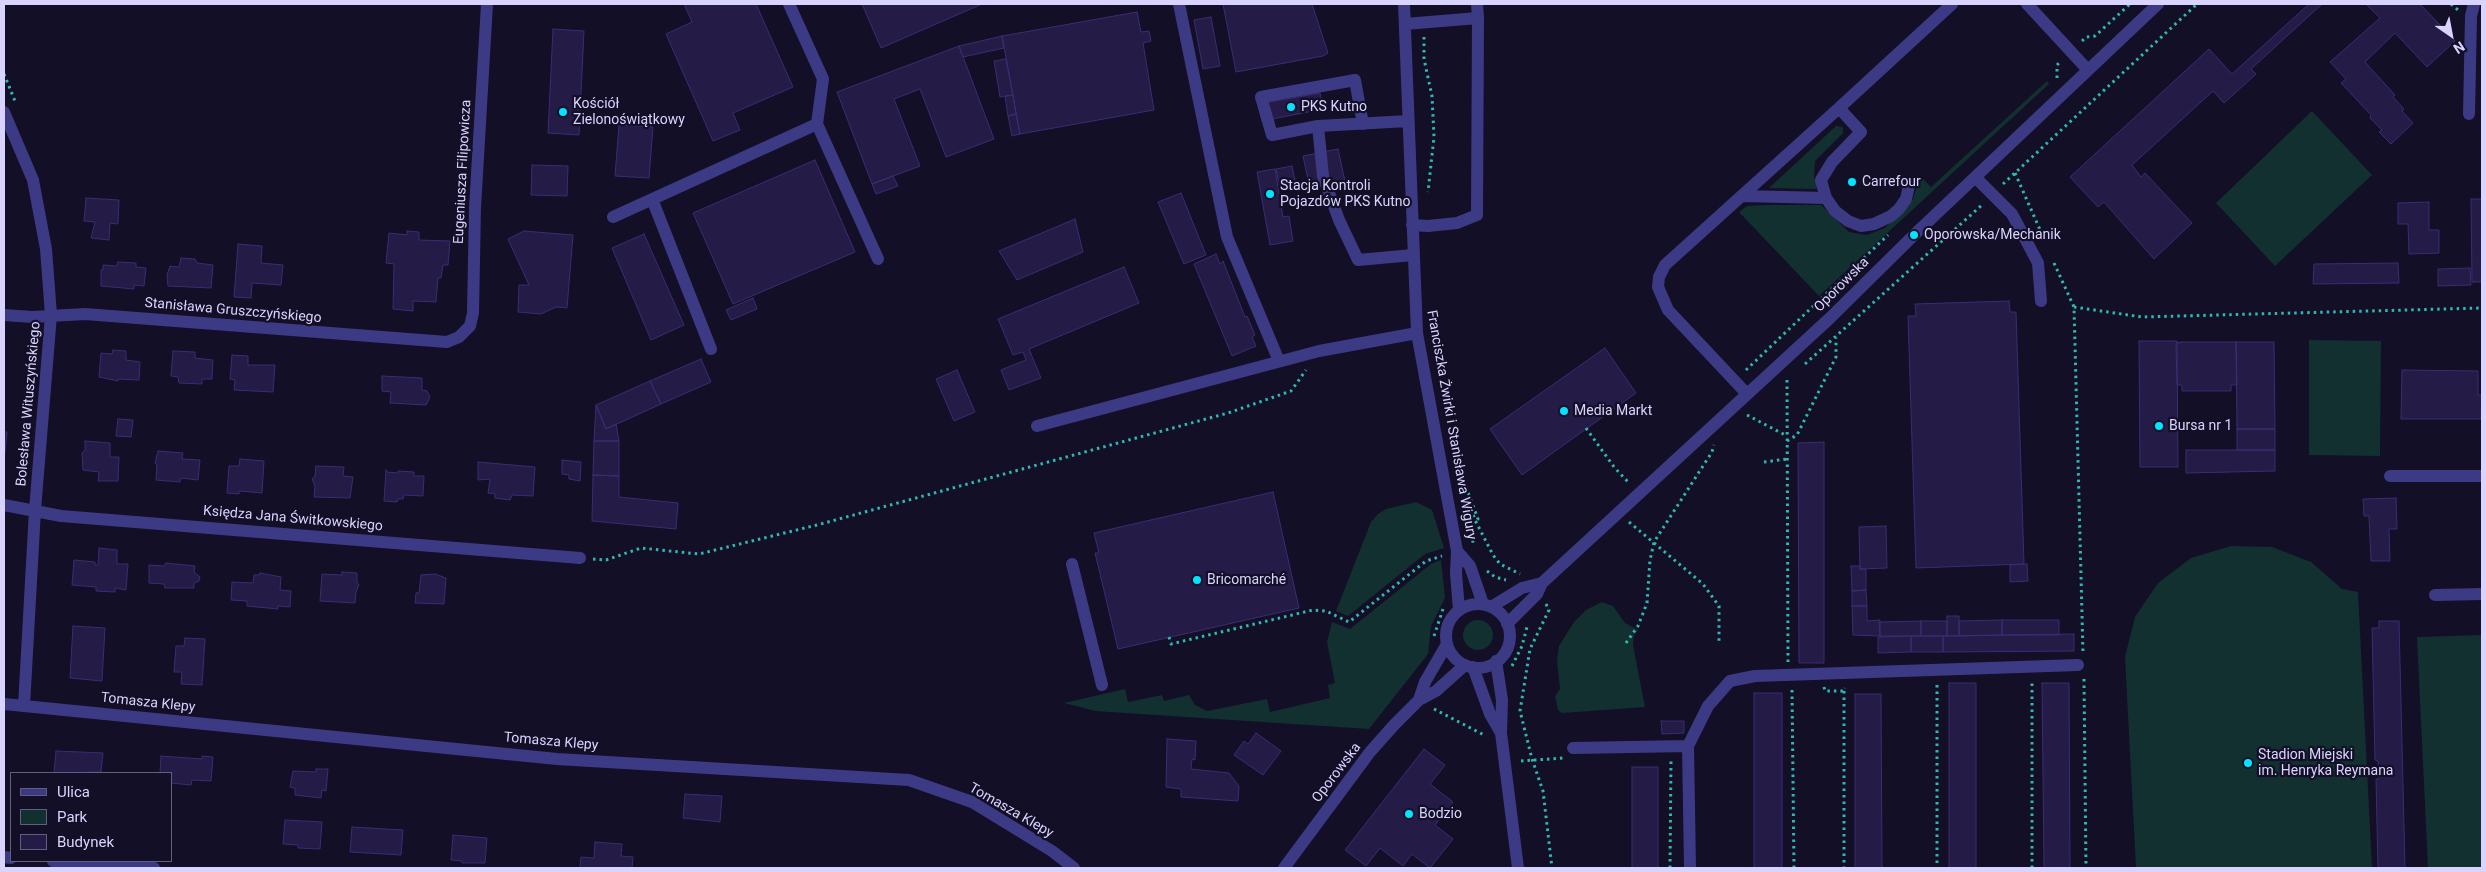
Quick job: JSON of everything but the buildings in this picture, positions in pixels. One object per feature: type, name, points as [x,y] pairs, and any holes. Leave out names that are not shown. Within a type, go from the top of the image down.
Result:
[{"type":"street","name":"Eugeniusza Filipowicza","points":[[459,338],[470,326],[474,313],[475,208],[487,4]]},
{"type":"street","points":[[789,4],[823,79],[817,124],[878,259]]},
{"type":"street","points":[[1180,4],[1227,237],[1279,361]]},
{"type":"street","name":"Franciszka Żwirki i Stanisława Wigury","points":[[1404,4],[1412,255],[1417,333],[1457,551],[1456,573],[1459,610]]},
{"type":"street","points":[[1412,225],[1428,226],[1457,223],[1477,215],[1477,4]]},
{"type":"street","points":[[1747,394],[1668,310],[1658,287],[1659,277],[1665,265],[1952,4]]},
{"type":"street","points":[[2027,4],[2087,69]]},
{"type":"street","name":"Oporowska","points":[[1508,624],[1747,394],[1830,318],[2087,69],[2158,4]]},
{"type":"street","points":[[2469,114],[2471,16],[2474,4]]},
{"type":"street","points":[[1405,24],[1478,18]]},
{"type":"street","points":[[1362,124],[1355,80],[1261,97],[1272,135],[1318,126],[1362,124],[1408,121]]},
{"type":"street","points":[[1839,108],[1861,132],[1825,171],[1821,180],[1826,198],[1848,221],[1861,226],[1882,220],[1899,209],[1906,199],[1908,186]]},
{"type":"street","name":"Bolesława Wituszyńskiego","points":[[5,118],[33,180],[46,249],[51,315],[35,510],[24,706]]},
{"type":"street","points":[[613,217],[817,124]]},
{"type":"street","points":[[1318,126],[1324,176],[1339,220],[1358,260],[1412,255]]},
{"type":"street","points":[[1976,178],[2012,214],[2038,263],[2041,301]]},
{"type":"street","points":[[1742,196],[1826,198]]},
{"type":"street","points":[[652,199],[711,349]]},
{"type":"street","name":"Stanisława Gruszczyńskiego","points":[[4,316],[32,317],[85,314],[438,342],[448,342],[459,338]]},
{"type":"street","points":[[1037,426],[1319,351],[1417,333]]},
{"type":"street","points":[[2390,476],[2482,476]]},
{"type":"street","name":"Księdza Jana Świtkowskiego","points":[[4,505],[61,516],[580,558]]},
{"type":"street","name":"Franciszka Żwirki i Stanisława Wigury","points":[[1457,551],[1470,566],[1487,606]]},
{"type":"street","points":[[1072,564],[1102,685]]},
{"type":"street","name":"Oporowska","points":[[1487,606],[1522,588],[1542,593]]},
{"type":"street","points":[[2434,595],[2482,594]]},
{"type":"street","points":[[1469,666],[1488,666],[1504,653],[1509,642],[1508,624],[1503,616],[1487,606],[1471,605],[1459,610],[1448,625],[1447,644],[1454,656],[1469,666],[1490,714],[1501,733]]},
{"type":"street","name":"Oporowska","points":[[1419,700],[1425,682],[1447,644]]},
{"type":"street","points":[[1496,661],[1502,700],[1501,733],[1518,868]]},
{"type":"street","name":"Oporowska","points":[[1284,868],[1370,752],[1419,700],[1436,691],[1469,666]]},
{"type":"street","points":[[1690,868],[1688,746],[1708,706],[1730,681],[1750,677],[2079,667]]},
{"type":"street","name":"Tomasza Klepy","points":[[4,704],[556,759],[909,780],[972,802],[1052,851],[1074,868]]},
{"type":"street","points":[[1572,753],[1688,746]]},
{"type":"street","points":[[67,862],[154,868]]},
{"type":"path","points":[[2055,81],[2058,73],[2057,65],[2086,37],[2095,36],[2130,4]]},
{"type":"path","points":[[1801,368],[1992,195],[2014,172],[2197,4]]},
{"type":"path","points":[[1425,23],[1424,59],[1432,96],[1434,137],[1428,194]]},
{"type":"path","points":[[4,74],[16,104]]},
{"type":"path","points":[[2014,172],[2042,235]]},
{"type":"path","points":[[1736,382],[1769,346],[1890,233]]},
{"type":"path","points":[[2054,262],[2074,307],[2079,667],[2084,676],[2086,868]]},
{"type":"path","points":[[2074,307],[2142,317],[2482,308]]},
{"type":"path","points":[[1787,441],[1797,435],[1836,358],[1836,338]]},
{"type":"path","points":[[580,558],[606,560],[641,548],[699,554],[817,525],[1228,413],[1291,392],[1319,351]]},
{"type":"path","points":[[1780,386],[1794,374]]},
{"type":"path","points":[[1787,380],[1788,664]]},
{"type":"path","points":[[1740,420],[1753,409]]},
{"type":"path","points":[[1746,415],[1787,436]]},
{"type":"path","points":[[1586,428],[1614,467],[1630,483]]},
{"type":"path","points":[[1452,431],[1463,482],[1472,498],[1478,519],[1469,527],[1477,553]]},
{"type":"path","points":[[1626,643],[1638,626],[1647,603],[1650,560],[1654,542],[1712,452],[1715,442],[1708,449]]},
{"type":"path","points":[[1764,462],[1787,459]]},
{"type":"path","points":[[1622,489],[1636,477]]},
{"type":"path","points":[[1622,528],[1636,515]]},
{"type":"path","points":[[1475,520],[1500,564],[1516,570],[1523,577]]},
{"type":"path","points":[[1628,522],[1703,584],[1718,606],[1719,642]]},
{"type":"path","points":[[1169,637],[1171,644],[1313,610],[1326,611],[1349,622],[1426,561],[1474,546]]},
{"type":"path","points":[[1443,555],[1445,562]]},
{"type":"path","points":[[1483,565],[1495,576],[1505,580],[1523,577],[1532,571],[1549,610],[1530,649],[1520,711],[1543,792],[1552,868]]},
{"type":"path","points":[[1540,608],[1542,593]]},
{"type":"path","points":[[1434,640],[1437,622],[1446,603]]},
{"type":"path","points":[[1510,672],[1522,646],[1528,624]]},
{"type":"path","points":[[2024,680],[2034,679],[2032,868]]},
{"type":"path","points":[[1928,686],[1938,683],[1937,868]]},
{"type":"path","points":[[1792,684],[1794,868]]},
{"type":"path","points":[[1821,684],[1824,692],[1844,691]]},
{"type":"path","points":[[1844,868],[1844,691],[1848,685]]},
{"type":"path","points":[[1433,708],[1485,736]]},
{"type":"path","points":[[1520,753],[1522,770]]},
{"type":"path","points":[[1521,761],[1572,753]]},
{"type":"path","points":[[1670,758],[1670,868]]},
{"type":"path","points":[[1670,769],[1688,768]]},
{"type":"green space","points":[[2047,81],[2049,84],[1819,296],[1739,212],[1747,206],[1821,205],[1849,232],[1867,235],[1885,228],[1913,199],[1918,182],[1922,178],[1931,187]]},
{"type":"green space","points":[[2312,111],[2372,175],[2275,266],[2216,203]]},
{"type":"green space","points":[[1836,126],[1843,127],[1843,133],[1815,161],[1814,178],[1819,186],[1816,189],[1769,188]]},
{"type":"green space","points":[[2309,340],[2381,341],[2380,456],[2309,455]]},
{"type":"green space","points":[[1416,502],[1432,510],[1444,548],[1425,554],[1348,616],[1336,611],[1371,522],[1386,509]]},
{"type":"green space","name":"Stadion Miejski im. Henryka Reymana","points":[[2231,546],[2272,547],[2311,562],[2342,589],[2358,592],[2372,868],[2136,868],[2125,657],[2135,617],[2158,583],[2191,558]]},
{"type":"green space","points":[[1441,560],[1445,598],[1431,626],[1428,654],[1369,729],[1095,711],[1064,703],[1125,689],[1128,702],[1162,695],[1164,701],[1189,695],[1195,705],[1207,711],[1267,699],[1270,712],[1330,698],[1328,685],[1335,683],[1327,642],[1332,622],[1350,629],[1431,564]]},
{"type":"green space","points":[[1602,602],[1613,606],[1625,623],[1638,630],[1634,635],[1633,645],[1645,707],[1562,713],[1558,710],[1555,696],[1560,689],[1557,661],[1559,646],[1574,622],[1586,610]]},
{"type":"green space","points":[[1478,620],[1489,624],[1493,635],[1489,646],[1478,650],[1467,646],[1463,635],[1467,624]]},
{"type":"green space","points":[[2482,635],[2482,868],[2428,868],[2417,637]]},
{"type":"place","name":"PKS Kutno","points":[[1291,107]]},
{"type":"place","name":"Kościół Zielonoświątkowy","points":[[563,112]]},
{"type":"place","name":"Carrefour","points":[[1852,182]]},
{"type":"place","name":"Stacja Kontroli Pojazdów PKS Kutno","points":[[1270,194]]},
{"type":"place","name":"Oporowska/Mechanik","points":[[1914,235]]},
{"type":"place","name":"Media Markt","points":[[1564,411]]},
{"type":"place","name":"Bursa nr 1","points":[[2159,426]]},
{"type":"place","name":"Bricomarché","points":[[1197,580]]},
{"type":"place","name":"Stadion Miejski im. Henryka Reymana","points":[[2248,763]]},
{"type":"place","name":"Bodzio","points":[[1409,814]]}]
